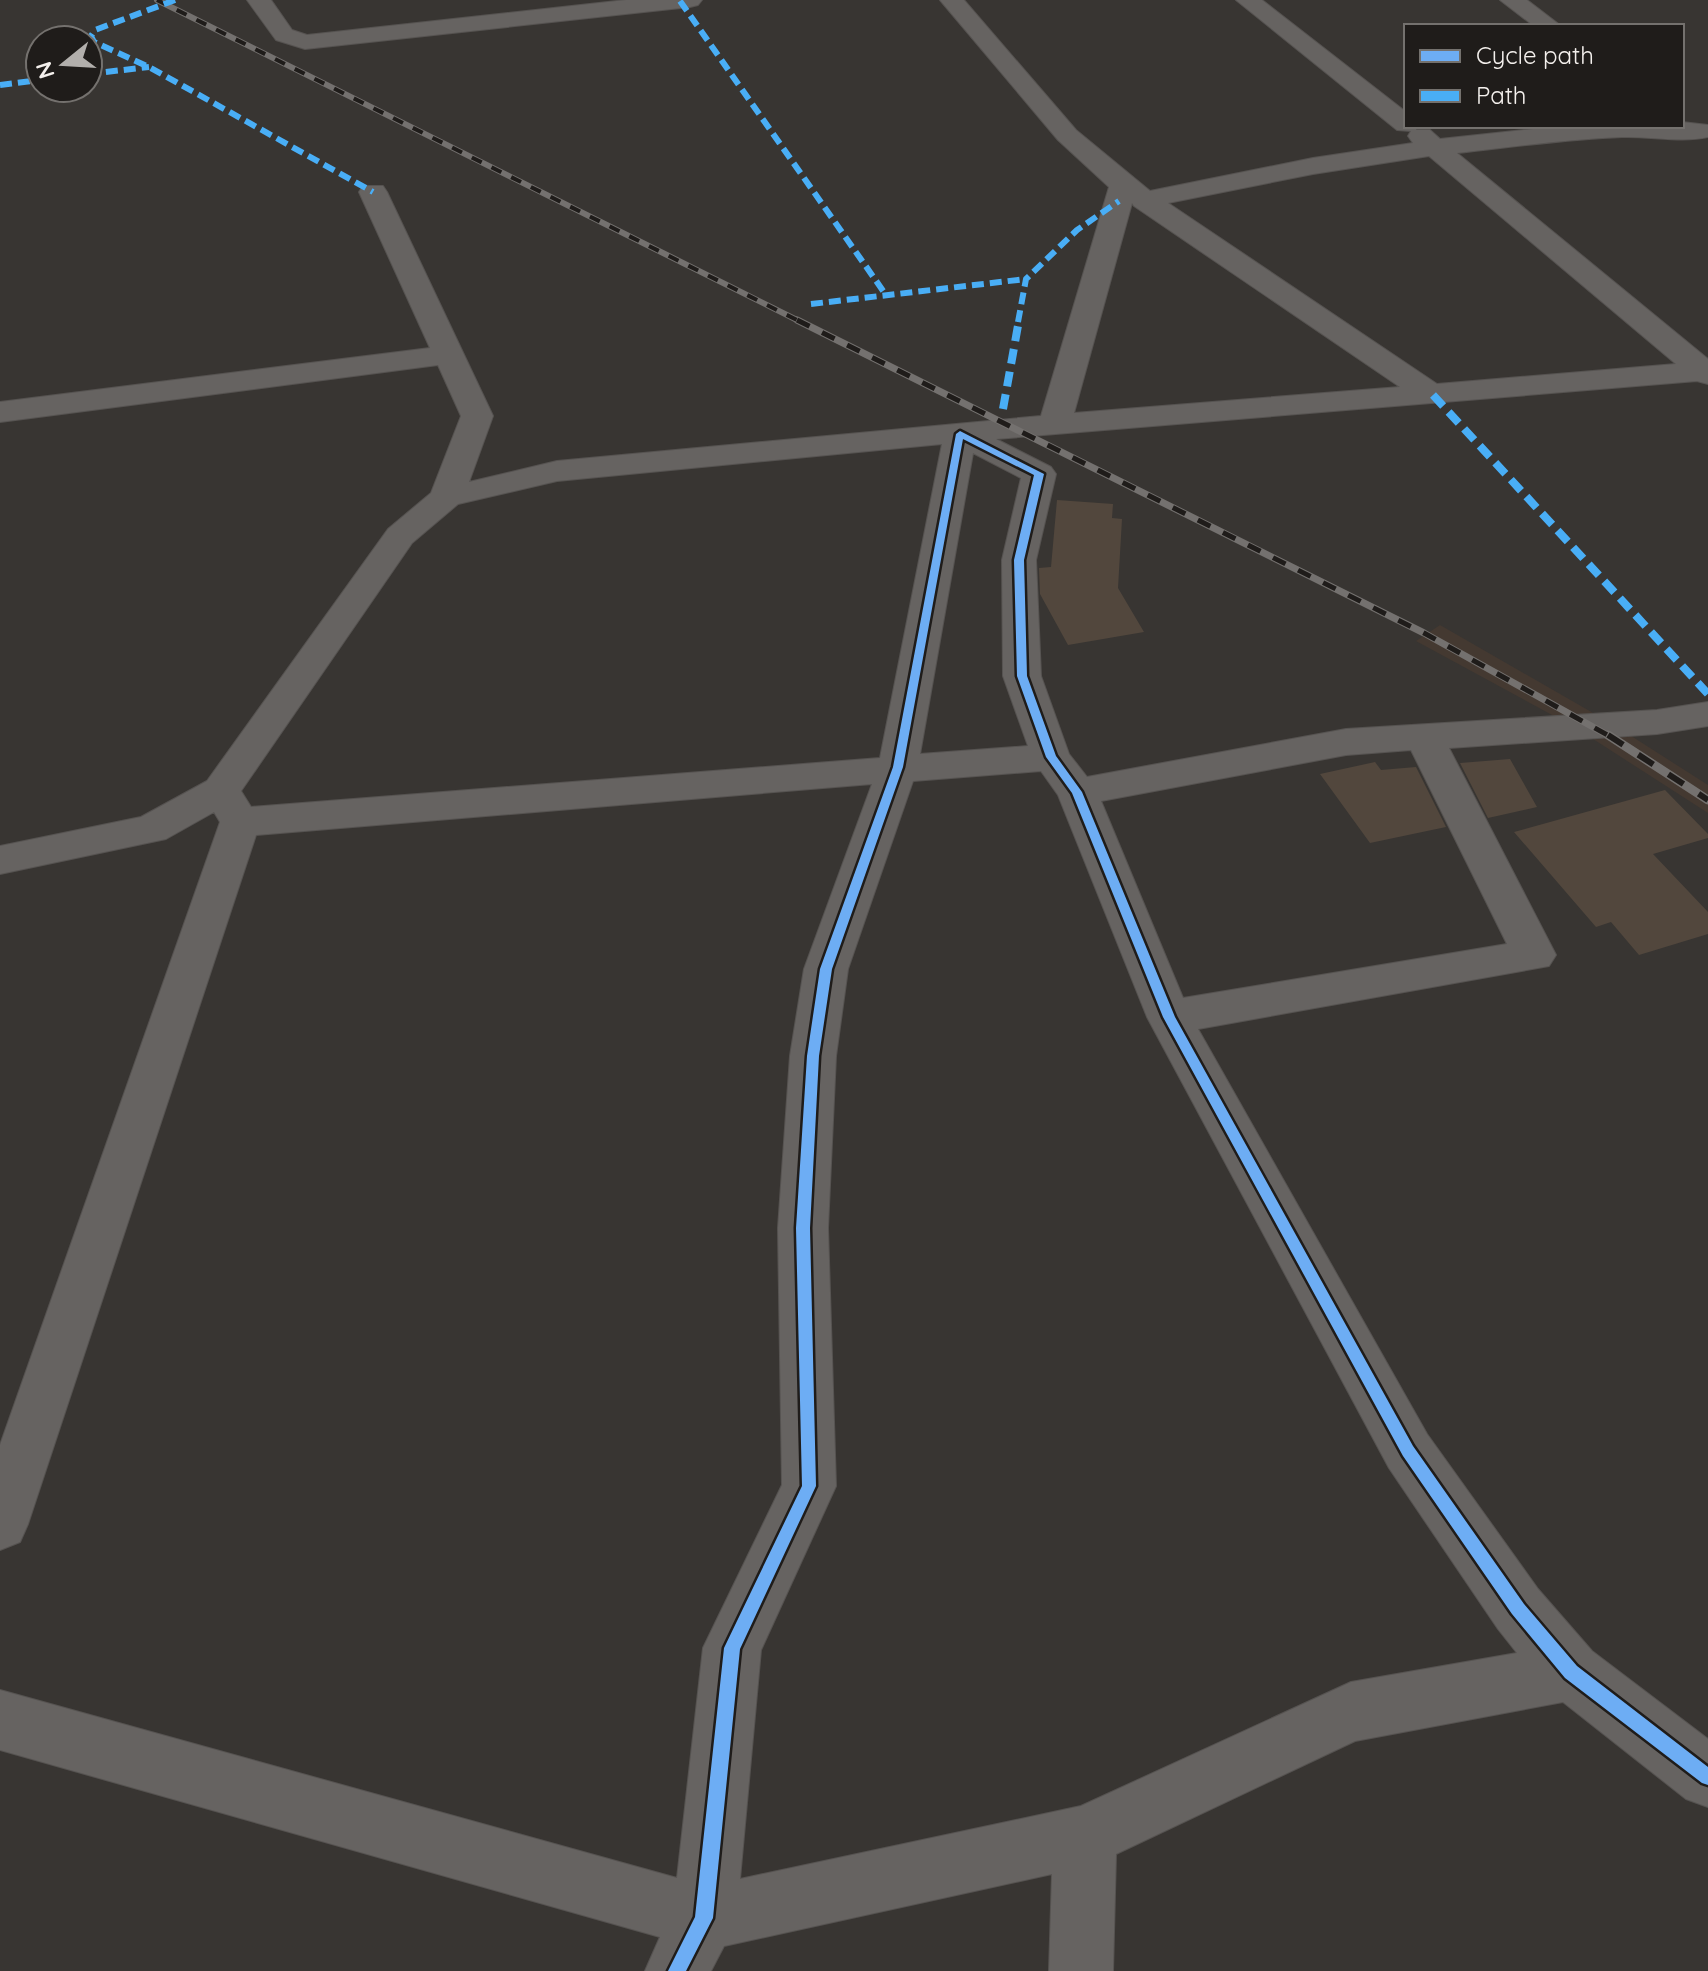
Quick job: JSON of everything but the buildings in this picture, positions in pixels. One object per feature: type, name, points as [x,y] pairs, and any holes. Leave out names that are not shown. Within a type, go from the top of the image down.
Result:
[{"type":"street","points":[[259,0],[284,35],[305,42],[532,8],[690,0]]},
{"type":"street","points":[[952,0],[1067,135],[1134,192],[1433,395]]},
{"type":"street","points":[[1248,0],[1404,123]]},
{"type":"street","points":[[1512,0],[1546,24]]},
{"type":"street","points":[[1411,128],[1706,372]]},
{"type":"street","points":[[1134,192],[1435,147],[1609,129],[1696,129]]},
{"type":"street","points":[[373,192],[477,416],[446,497]]},
{"type":"street","points":[[1055,424],[1134,192]]},
{"type":"street","points":[[0,412],[448,355]]},
{"type":"street","points":[[0,1524],[231,806],[400,536],[446,497],[557,471],[1055,424],[1706,372]]},
{"type":"street","points":[[677,1971],[704,1918],[732,1648],[809,1486],[803,1228],[813,1056],[826,969],[898,767],[960,434]]},
{"type":"street","points":[[960,434],[1039,474],[1019,560],[1022,676],[1169,1017],[1408,1451],[1518,1609],[1571,1672],[1708,1777]]},
{"type":"street","points":[[0,860],[152,829],[231,806],[898,767],[1064,774],[1346,742],[1657,722],[1708,714]]},
{"type":"street","points":[[1169,1017],[1534,955],[1423,735]]},
{"type":"street","points":[[0,1720],[704,1918],[1085,1836],[1351,1712],[1571,1672]]},
{"type":"street","points":[[1081,1971],[1085,1836]]},
{"type":"shaded area","points":[[1440,625],[1614,725],[1708,785],[1708,813],[1576,728],[1416,641]]},
{"type":"railway","points":[[157,0],[797,320]]},
{"type":"railway","points":[[797,320],[1424,633],[1611,737]]},
{"type":"railway","points":[[797,320],[801,322]]},
{"type":"railway","points":[[1608,735],[1708,800]]},
{"type":"marked path","points":[[175,0],[95,30],[91,36],[94,42],[149,67],[373,192]]},
{"type":"marked path","points":[[680,1],[886,295]]},
{"type":"marked path","points":[[104,72],[149,67]]},
{"type":"marked path","points":[[0,85],[24,82]]},
{"type":"marked path","points":[[1003,409],[1026,279],[1077,230],[1119,201]]},
{"type":"marked path","points":[[811,304],[1026,279]]},
{"type":"marked path","points":[[1433,395],[1708,694]]},
{"type":"cycle path","points":[[677,1971],[704,1918],[732,1648],[809,1486],[803,1228],[813,1056],[826,969],[898,767],[960,434],[1039,474],[1019,560],[1022,676],[1051,757],[1077,792],[1169,1017],[1408,1451],[1518,1609],[1571,1672],[1708,1777]]}]
